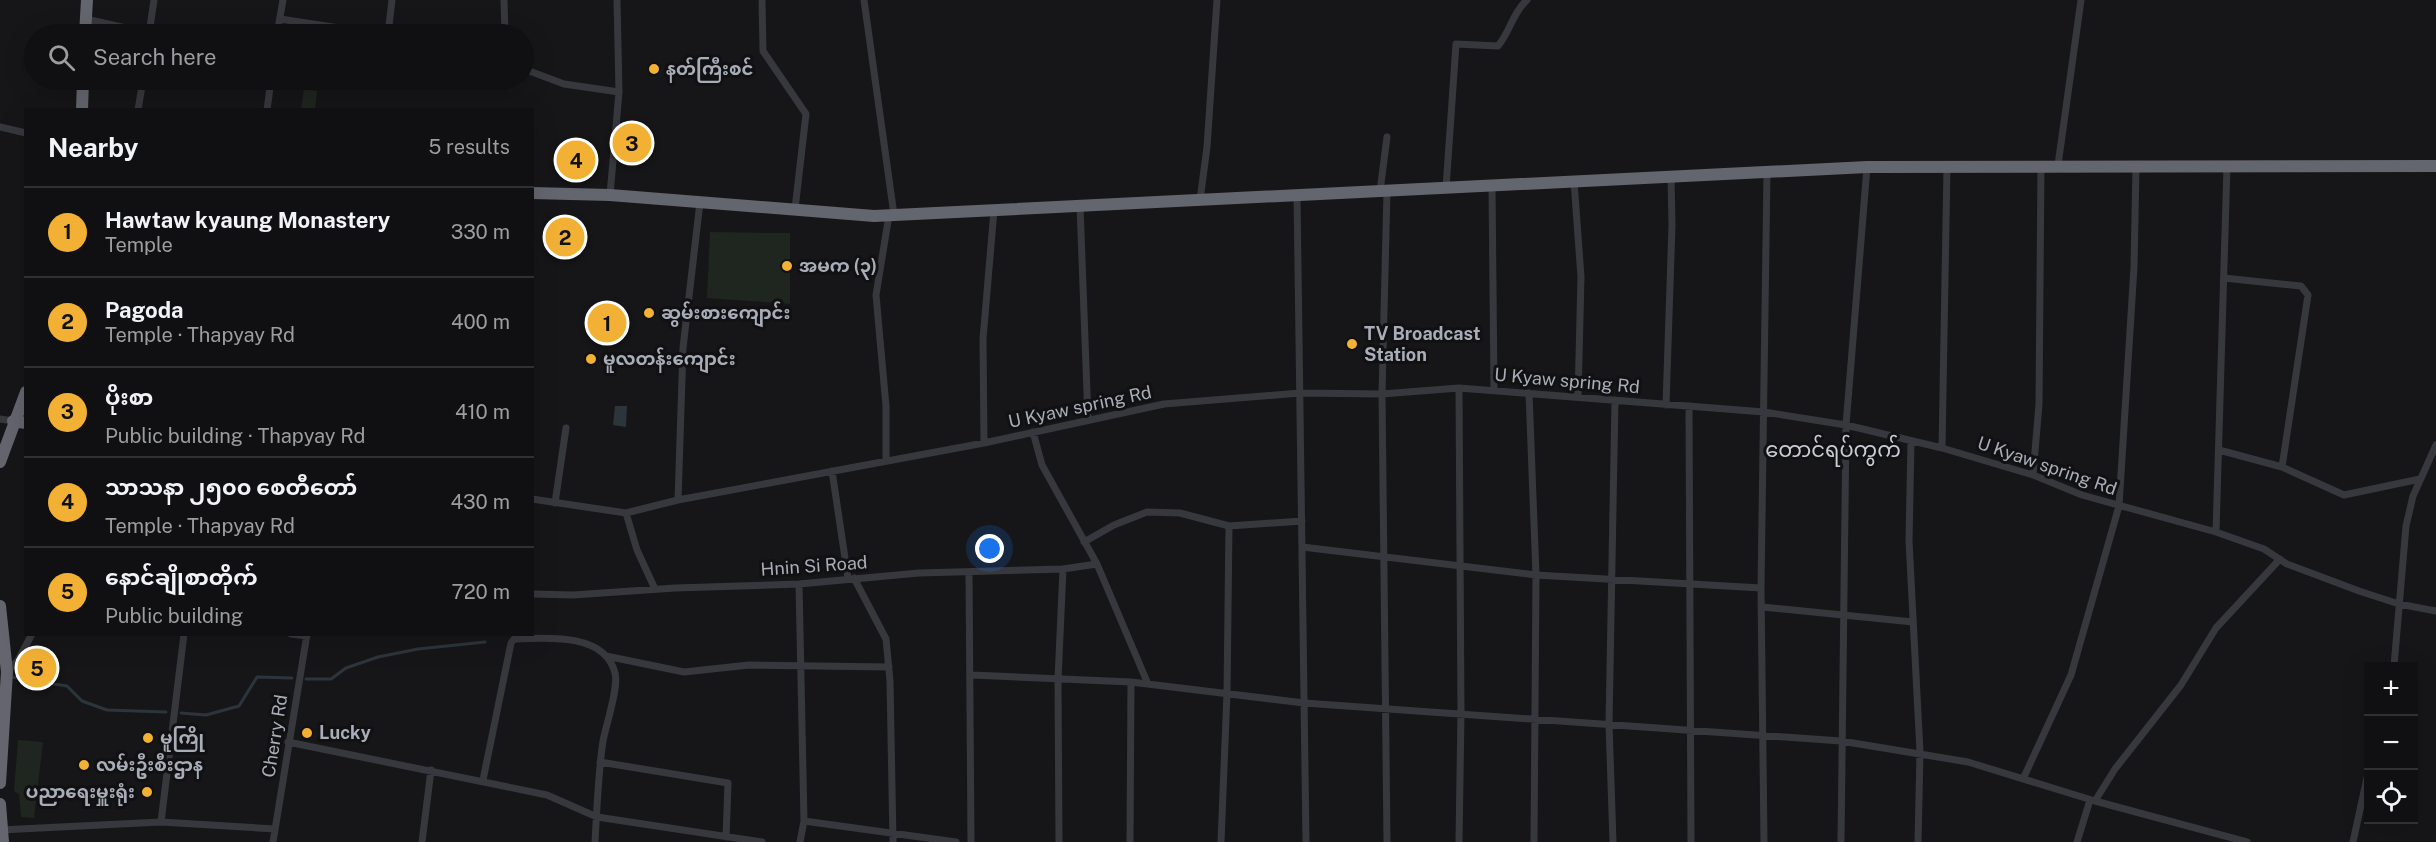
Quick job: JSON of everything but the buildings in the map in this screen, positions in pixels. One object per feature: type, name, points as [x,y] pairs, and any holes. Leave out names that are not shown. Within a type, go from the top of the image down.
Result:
[{"type":"highway","points":[[86,24],[87,0]]},
{"type":"highway","points":[[82,108],[83,90]]},
{"type":"highway","points":[[534,193],[610,195],[891,215],[1867,167],[2436,166]]},
{"type":"highway","points":[[0,462],[20,422],[24,402]]},
{"type":"highway","points":[[0,606],[6,675],[2,713],[0,783]]},
{"type":"highway","points":[[0,804],[1,834]]},
{"type":"street","points":[[151,24],[154,0]]},
{"type":"street","points":[[279,24],[283,0]]},
{"type":"street","points":[[389,24],[392,0]]},
{"type":"street","points":[[504,0],[505,24]]},
{"type":"street","points":[[610,195],[619,92],[617,0]]},
{"type":"street","points":[[762,0],[763,51],[806,114],[795,209]]},
{"type":"street","points":[[864,0],[891,215],[876,295],[886,406],[886,461]]},
{"type":"street","points":[[1200,200],[1208,147],[1217,0]]},
{"type":"street","points":[[1446,188],[1456,44],[1498,46],[1506,38],[1521,6],[1527,0]]},
{"type":"street","points":[[2058,165],[2081,0]]},
{"type":"street","points":[[86,19],[107,24]]},
{"type":"street","points":[[280,19],[313,24]]},
{"type":"street","points":[[534,73],[564,84],[619,92]]},
{"type":"street","points":[[138,108],[141,90]]},
{"type":"street","points":[[267,108],[270,90]]},
{"type":"street","points":[[0,128],[24,133]]},
{"type":"street","points":[[1387,137],[1383,191],[1382,394],[1388,842]]},
{"type":"street","points":[[2033,475],[2039,404],[2041,165]]},
{"type":"street","points":[[1942,448],[1947,166]]},
{"type":"street","points":[[2023,778],[2071,675],[2119,506],[2134,267],[2136,166]]},
{"type":"street","points":[[2216,532],[2227,166]]},
{"type":"street","points":[[1841,842],[1846,424],[1867,167]]},
{"type":"street","points":[[1764,842],[1765,735],[1761,588],[1767,172]]},
{"type":"street","points":[[1666,405],[1672,225],[1671,177]]},
{"type":"street","points":[[1574,181],[1581,277],[1578,397]]},
{"type":"street","points":[[1492,185],[1494,390]]},
{"type":"street","points":[[1297,195],[1306,842]]},
{"type":"street","points":[[678,500],[683,348],[700,202]]},
{"type":"street","points":[[1080,206],[1088,420]]},
{"type":"street","points":[[984,443],[982,339],[994,210]]},
{"type":"street","points":[[2224,278],[2301,286],[2308,295],[2282,466]]},
{"type":"street","points":[[1459,388],[1461,713],[1459,842]]},
{"type":"street","name":"U Kyaw spring Rd","points":[[534,500],[627,513],[678,500],[984,443],[1164,404],[1300,393],[1382,394],[1459,388],[1494,390],[1764,412],[1846,424],[1942,448],[2033,475],[2082,495],[2216,532],[2264,549],[2280,559],[2359,591],[2399,604],[2436,611]]},
{"type":"street","points":[[1529,393],[1536,575],[1534,842]]},
{"type":"street","points":[[1612,842],[1609,724],[1615,400]]},
{"type":"street","points":[[1689,406],[1688,585],[1691,842]]},
{"type":"street","points":[[0,419],[20,422]]},
{"type":"street","points":[[555,503],[566,428]]},
{"type":"street","points":[[1033,432],[1042,465],[1097,564],[1148,684]]},
{"type":"street","points":[[1911,441],[1909,541],[1920,752],[1918,842]]},
{"type":"street","points":[[2394,662],[2406,526],[2413,496],[2436,445]]},
{"type":"street","points":[[2219,450],[2282,466],[2344,495],[2420,479]]},
{"type":"street","points":[[832,471],[851,578],[886,639],[889,667],[893,842]]},
{"type":"street","points":[[1084,542],[1114,525],[1147,512],[1180,513],[1229,526],[1302,521]]},
{"type":"street","points":[[627,513],[637,550],[655,589]]},
{"type":"street","points":[[1221,842],[1227,693],[1229,526]]},
{"type":"street","points":[[1302,547],[1536,575],[1761,588]]},
{"type":"street","points":[[2077,842],[2093,800],[2181,685],[2216,628],[2280,559]]},
{"type":"street","name":"Hnin Si Road","points":[[534,594],[573,595],[655,589],[799,584],[851,578],[1063,569],[1097,564]]},
{"type":"street","points":[[1059,842],[1058,679],[1063,569]]},
{"type":"street","points":[[969,572],[972,675],[971,842]]},
{"type":"street","points":[[799,584],[804,820],[800,842]]},
{"type":"street","points":[[1762,607],[1913,622]]},
{"type":"street","points":[[6,675],[18,660],[31,636]]},
{"type":"street","points":[[161,822],[184,636]]},
{"type":"street","name":"Cherry Rd","points":[[273,842],[307,636]]},
{"type":"street","points":[[483,780],[508,648],[514,639],[580,640],[606,656],[684,672],[749,666],[889,667]]},
{"type":"street","points":[[595,842],[600,762],[615,673],[606,656]]},
{"type":"street","points":[[972,675],[1131,682],[1304,703],[1841,741],[1920,752],[1968,762],[2093,800],[2247,842]]},
{"type":"street","points":[[1130,842],[1131,682]]},
{"type":"street","points":[[288,742],[483,780],[547,795],[597,817],[762,842]]},
{"type":"street","points":[[600,762],[728,783],[726,837]]},
{"type":"street","points":[[422,842],[431,770]]},
{"type":"street","points":[[2353,842],[2364,791]]},
{"type":"street","points":[[804,820],[956,842]]},
{"type":"street","points":[[1,834],[161,822],[275,829]]},
{"type":"shaded area","points":[[304,90],[317,91],[315,108],[301,108]]},
{"type":"shaded area","points":[[710,232],[790,233],[790,304],[707,298]]},
{"type":"shaded area","points":[[615,406],[627,406],[626,427],[613,425]]},
{"type":"shaded area","points":[[18,740],[43,742],[34,818],[21,817],[19,794],[14,791]]},
{"type":"waterway","points":[[306,679],[331,679],[346,668],[378,657],[418,649],[485,642]]},
{"type":"waterway","points":[[11,677],[67,686],[82,701],[107,710],[166,712]]},
{"type":"waterway","points":[[181,713],[206,715],[239,706],[257,677],[292,678]]},
{"type":"place","name":"နတ်ကြီးစင်","points":[[654,69]]},
{"type":"place","name":"ပိုးစာ","points":[[632,143]]},
{"type":"place","name":"သာသနာ ၂၅၀၀ စေတီတော်","points":[[576,160]]},
{"type":"place","name":"Pagoda","points":[[565,237]]},
{"type":"place","name":"အမက (၃)","points":[[787,266]]},
{"type":"place","name":"ဆွမ်းစားကျောင်း","points":[[649,313]]},
{"type":"place","name":"Hawtaw kyaung Monastery","points":[[607,323]]},
{"type":"place","name":"TV Broadcast Station","points":[[1352,344]]},
{"type":"place","name":"မူလတန်းကျောင်း","points":[[591,359]]},
{"type":"place","name":"နောင်ချိုစာတိုက်","points":[[37,668]]},
{"type":"place","name":"Lucky","points":[[307,733]]},
{"type":"place","name":"မူကြို","points":[[148,738]]},
{"type":"place","name":"လမ်းဦးစီးဌာန","points":[[84,765]]},
{"type":"place","name":"ပညာရေးမှူးရုံး","points":[[147,792]]},
{"type":"district","name":"တောင်ရပ်ကွက်","points":[[1833,450]]}]
